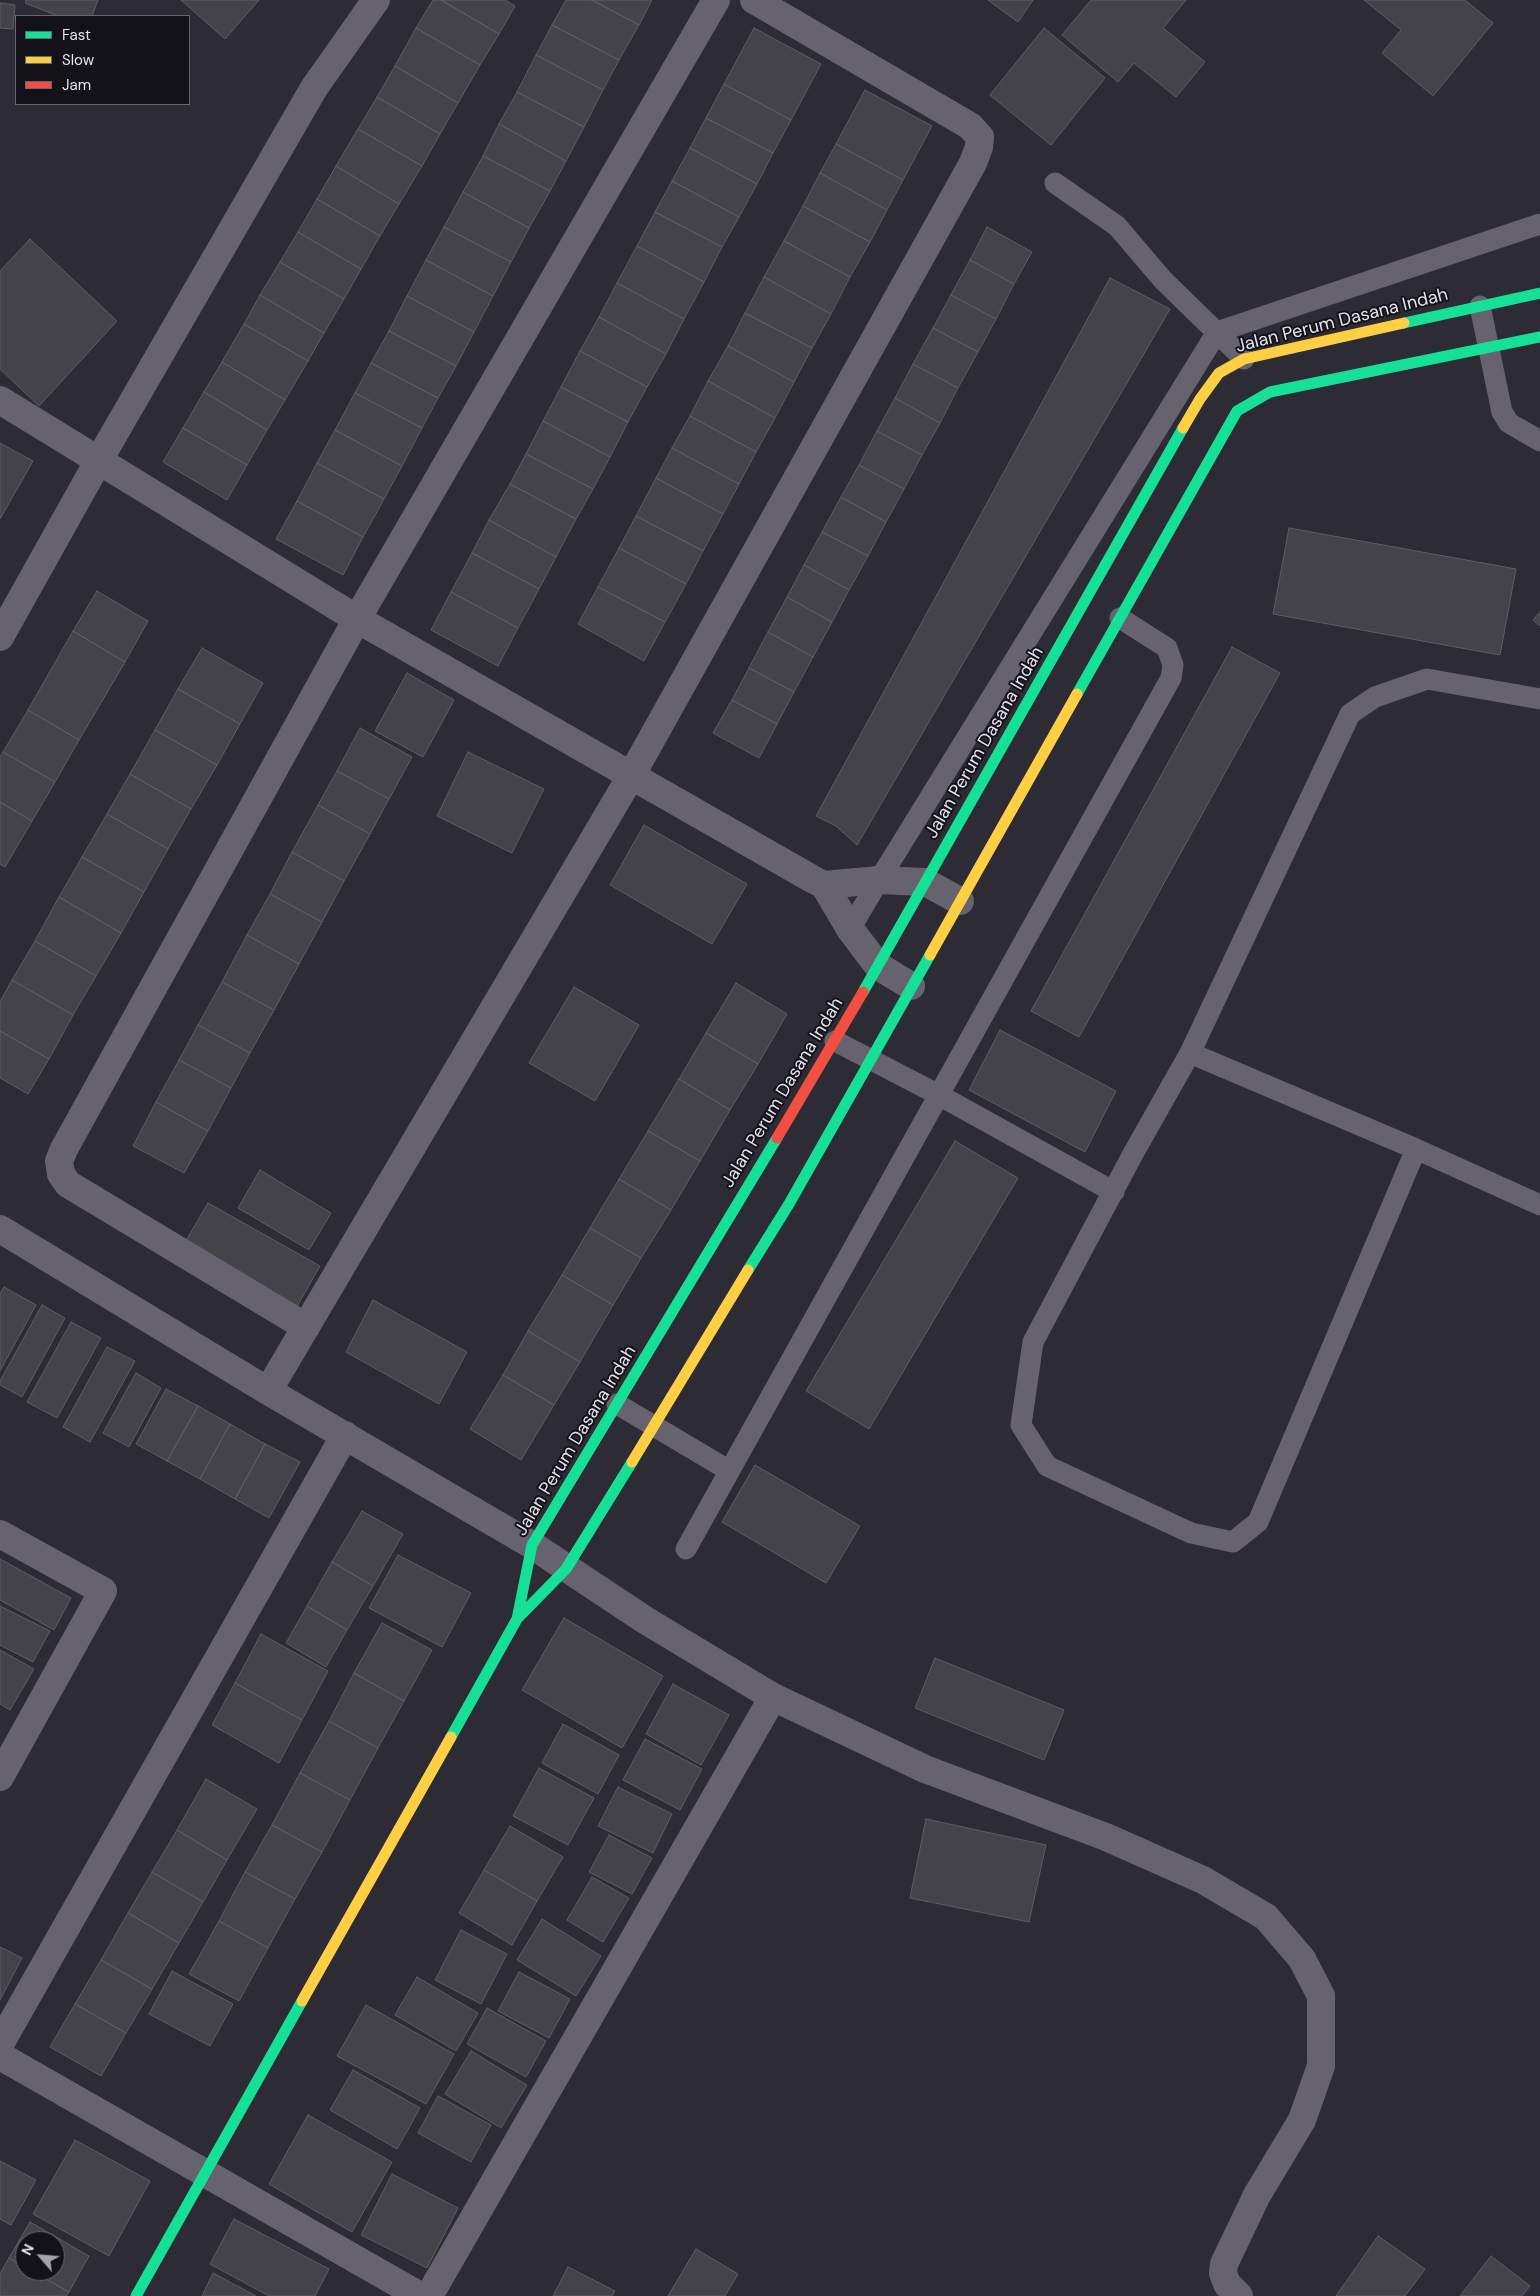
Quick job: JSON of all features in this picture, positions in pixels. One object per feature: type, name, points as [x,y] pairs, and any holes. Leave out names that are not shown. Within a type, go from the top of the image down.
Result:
[{"type":"street","points":[[0,637],[99,460],[314,88],[376,0]]},
{"type":"street","points":[[306,1327],[68,1184],[61,1174],[59,1162],[64,1149],[357,618],[716,0]]},
{"type":"street","points":[[268,1391],[631,776],[968,172],[979,148],[980,137],[970,126],[754,0]]},
{"type":"street","name":"Jalan Perum Dasana Indah","points":[[517,1619],[532,1545],[836,1041],[1200,399],[1219,373],[1244,359],[1540,293]]},
{"type":"street","points":[[136,2296],[207,2173],[517,1619],[566,1569],[788,1204],[1237,411],[1270,392],[1540,337]]},
{"type":"street","points":[[0,400],[357,618],[824,885],[850,930],[878,966],[911,986]]},
{"type":"street","points":[[824,885],[879,880],[925,882],[960,901]]},
{"type":"street","points":[[0,1229],[268,1391],[532,1545],[644,1620],[773,1697],[924,1769],[1106,1837],[1203,1880],[1266,1917],[1302,1959],[1321,1996],[1321,2066],[1302,2120],[1258,2196],[1224,2264],[1223,2273],[1227,2284],[1239,2296]]},
{"type":"street","points":[[0,2044],[345,1435]]},
{"type":"street","points":[[0,1534],[103,1592],[0,1777]]},
{"type":"street","points":[[429,2296],[773,1697]]},
{"type":"street","points":[[0,2056],[420,2296]]},
{"type":"lane","points":[[1055,183],[1117,226],[1164,280],[1244,359]]},
{"type":"lane","points":[[850,930],[1217,332],[1540,224]]},
{"type":"lane","points":[[1480,306],[1504,417],[1509,423],[1540,441]]},
{"type":"lane","points":[[686,1549],[937,1094],[1171,678],[1173,665],[1167,648],[1120,618]]},
{"type":"lane","points":[[1416,1149],[1258,1522],[1233,1542],[1191,1534],[1047,1466],[1021,1425],[1033,1342],[1134,1152],[1190,1053],[1350,714],[1375,697],[1427,679],[1540,699]]},
{"type":"lane","points":[[836,1041],[937,1094],[1114,1192]]},
{"type":"lane","points":[[1190,1053],[1416,1149],[1540,1205]]},
{"type":"lane","points":[[617,1404],[728,1470]]},
{"type":"building","points":[[26,0],[98,0],[92,15],[55,15],[25,3]]},
{"type":"building","points":[[181,0],[259,0],[225,39]]},
{"type":"building","points":[[433,0],[441,0],[499,34],[480,65],[416,28]]},
{"type":"building","points":[[441,0],[505,0],[515,6],[499,34]]},
{"type":"building","points":[[566,0],[592,0],[639,25],[619,60],[552,25]]},
{"type":"building","points":[[592,0],[652,0],[639,25]]},
{"type":"building","points":[[988,0],[1033,0],[1018,22]]},
{"type":"building","points":[[1091,0],[1186,0],[1163,28],[1205,62],[1176,97],[1134,63],[1118,82],[1062,35]]},
{"type":"building","points":[[1364,0],[1465,0],[1493,23],[1433,96],[1382,53],[1401,30]]},
{"type":"building","points":[[0,3],[15,5],[13,29],[0,28]]},
{"type":"building","points":[[552,25],[619,60],[603,90],[536,55]]},
{"type":"building","points":[[416,28],[480,65],[458,103],[395,66]]},
{"type":"building","points":[[754,28],[821,64],[791,120],[724,84]]},
{"type":"building","points":[[1044,28],[1105,78],[1051,145],[990,95]]},
{"type":"building","points":[[536,55],[603,90],[584,127],[517,92]]},
{"type":"building","points":[[395,66],[458,103],[440,134],[377,97]]},
{"type":"building","points":[[724,84],[791,120],[773,153],[706,118]]},
{"type":"building","points":[[865,90],[932,126],[903,180],[836,144]]},
{"type":"building","points":[[517,92],[584,127],[566,161],[499,124]]},
{"type":"building","points":[[377,97],[440,134],[422,166],[358,129]]},
{"type":"building","points":[[706,118],[773,153],[757,184],[690,148]]},
{"type":"building","points":[[499,124],[566,161],[550,191],[483,156]]},
{"type":"building","points":[[358,129],[422,166],[399,204],[336,166]]},
{"type":"building","points":[[836,144],[903,180],[887,210],[820,173]]},
{"type":"building","points":[[690,148],[757,184],[739,217],[672,181]]},
{"type":"building","points":[[483,156],[550,191],[529,228],[463,192]]},
{"type":"building","points":[[336,166],[399,204],[380,236],[317,199]]},
{"type":"building","points":[[820,173],[887,210],[870,242],[803,206]]},
{"type":"building","points":[[672,181],[739,217],[722,247],[655,212]]},
{"type":"building","points":[[463,192],[529,228],[511,262],[444,227]]},
{"type":"building","points":[[317,199],[380,236],[361,269],[298,232]]},
{"type":"building","points":[[803,206],[870,242],[850,277],[784,241]]},
{"type":"building","points":[[655,212],[722,247],[704,282],[637,246]]},
{"type":"building","points":[[444,227],[511,262],[493,296],[426,260]]},
{"type":"building","points":[[987,227],[1032,252],[1014,284],[970,260]]},
{"type":"building","points":[[298,232],[361,269],[344,299],[280,262]]},
{"type":"building","points":[[30,239],[117,321],[39,406],[0,369],[0,271]]},
{"type":"building","points":[[784,241],[850,277],[831,314],[764,277]]},
{"type":"building","points":[[637,246],[704,282],[684,319],[617,283]]},
{"type":"building","points":[[426,260],[493,296],[474,332],[407,296]]},
{"type":"building","points":[[970,260],[1014,284],[996,319],[951,295]]},
{"type":"building","points":[[280,262],[344,299],[324,333],[260,295]]},
{"type":"building","points":[[764,277],[831,314],[812,348],[745,313]]},
{"type":"building","points":[[1110,278],[1170,309],[857,845],[836,826],[816,816]]},
{"type":"building","points":[[617,283],[684,319],[666,354],[599,317]]},
{"type":"building","points":[[260,295],[324,333],[308,361],[244,324]]},
{"type":"building","points":[[951,295],[996,319],[978,352],[933,328]]},
{"type":"building","points":[[407,296],[474,332],[456,366],[389,331]]},
{"type":"building","points":[[745,313],[812,348],[794,382],[728,346]]},
{"type":"building","points":[[599,317],[666,354],[647,387],[580,351]]},
{"type":"building","points":[[244,324],[308,361],[285,400],[222,362]]},
{"type":"building","points":[[933,328],[978,352],[958,388],[913,364]]},
{"type":"building","points":[[389,331],[456,366],[438,398],[371,363]]},
{"type":"building","points":[[728,346],[794,382],[775,418],[708,381]]},
{"type":"building","points":[[580,351],[647,387],[628,422],[561,387]]},
{"type":"building","points":[[222,362],[285,400],[267,430],[204,392]]},
{"type":"building","points":[[371,363],[438,398],[422,428],[355,393]]},
{"type":"building","points":[[913,364],[958,388],[940,423],[895,398]]},
{"type":"building","points":[[708,381],[775,418],[756,452],[690,416]]},
{"type":"building","points":[[561,387],[628,422],[610,457],[543,421]]},
{"type":"building","points":[[204,392],[267,430],[247,465],[183,428]]},
{"type":"building","points":[[355,393],[422,428],[402,466],[335,430]]},
{"type":"building","points":[[895,398],[940,423],[922,455],[877,431]]},
{"type":"building","points":[[690,416],[756,452],[739,484],[672,448]]},
{"type":"building","points":[[543,421],[610,457],[593,489],[526,454]]},
{"type":"building","points":[[183,428],[247,465],[227,500],[163,462]]},
{"type":"building","points":[[335,430],[402,466],[384,499],[317,463]]},
{"type":"building","points":[[877,431],[922,455],[904,489],[859,465]]},
{"type":"building","points":[[0,443],[33,461],[0,519]]},
{"type":"building","points":[[672,448],[739,484],[723,514],[656,478]]},
{"type":"building","points":[[526,454],[593,489],[576,519],[510,484]]},
{"type":"building","points":[[317,463],[384,499],[363,537],[297,501]]},
{"type":"building","points":[[859,465],[904,489],[886,522],[841,497]]},
{"type":"building","points":[[656,478],[723,514],[703,551],[636,516]]},
{"type":"building","points":[[510,484],[576,519],[556,557],[489,520]]},
{"type":"building","points":[[841,497],[886,522],[868,556],[822,532]]},
{"type":"building","points":[[297,501],[363,537],[343,575],[276,539]]},
{"type":"building","points":[[636,516],[703,551],[686,584],[619,548]]},
{"type":"building","points":[[489,520],[556,557],[539,589],[472,553]]},
{"type":"building","points":[[1289,528],[1516,569],[1500,655],[1273,614]]},
{"type":"building","points":[[822,532],[868,556],[849,590],[804,565]]},
{"type":"building","points":[[619,548],[686,584],[665,622],[598,587]]},
{"type":"building","points":[[472,553],[539,589],[518,628],[451,592]]},
{"type":"building","points":[[804,565],[849,590],[832,622],[787,597]]},
{"type":"building","points":[[598,587],[665,622],[644,661],[578,624]]},
{"type":"building","points":[[97,591],[148,621],[125,662],[73,631]]},
{"type":"building","points":[[451,592],[518,628],[498,666],[431,630]]},
{"type":"building","points":[[787,597],[832,622],[813,657],[768,632]]},
{"type":"building","points":[[1540,612],[1540,626],[1533,620]]},
{"type":"building","points":[[73,631],[125,662],[79,740],[28,710]]},
{"type":"building","points":[[768,632],[813,657],[794,692],[749,668]]},
{"type":"building","points":[[1232,647],[1280,673],[1079,1037],[1031,1011]]},
{"type":"building","points":[[202,648],[263,683],[240,724],[178,689]]},
{"type":"building","points":[[749,668],[794,692],[777,724],[732,700]]},
{"type":"building","points":[[407,673],[454,700],[423,757],[375,731]]},
{"type":"building","points":[[178,689],[240,724],[217,765],[155,730]]},
{"type":"building","points":[[732,700],[777,724],[759,758],[713,733]]},
{"type":"building","points":[[28,710],[79,740],[55,782],[3,752]]},
{"type":"building","points":[[360,728],[412,757],[389,799],[337,771]]},
{"type":"building","points":[[155,730],[217,765],[191,809],[130,774]]},
{"type":"building","points":[[3,752],[55,782],[32,821],[0,802],[0,757]]},
{"type":"building","points":[[468,752],[544,789],[512,853],[437,816]]},
{"type":"building","points":[[337,771],[389,799],[370,834],[318,805]]},
{"type":"building","points":[[130,774],[191,809],[168,849],[107,814]]},
{"type":"building","points":[[0,802],[32,821],[5,867],[0,864]]},
{"type":"building","points":[[318,805],[370,834],[344,881],[292,852]]},
{"type":"building","points":[[107,814],[168,849],[144,892],[82,857]]},
{"type":"building","points":[[644,825],[747,884],[712,944],[610,885]]},
{"type":"building","points":[[292,852],[344,881],[322,922],[270,894]]},
{"type":"building","points":[[82,857],[144,892],[121,933],[59,897]]},
{"type":"building","points":[[270,894],[322,922],[299,964],[247,935]]},
{"type":"building","points":[[59,897],[121,933],[96,976],[35,941]]},
{"type":"building","points":[[247,935],[299,964],[274,1010],[222,982]]},
{"type":"building","points":[[35,941],[96,976],[73,1015],[12,980]]},
{"type":"building","points":[[12,980],[73,1015],[49,1059],[0,1031],[0,1002]]},
{"type":"building","points":[[222,982],[274,1010],[250,1053],[198,1025]]},
{"type":"building","points":[[736,983],[787,1014],[758,1064],[706,1033]]},
{"type":"building","points":[[574,987],[639,1025],[595,1101],[529,1063]]},
{"type":"building","points":[[198,1025],[250,1053],[231,1088],[179,1060]]},
{"type":"building","points":[[1000,1030],[1116,1091],[1085,1152],[969,1090]]},
{"type":"building","points":[[0,1031],[49,1059],[28,1094],[0,1078]]},
{"type":"building","points":[[706,1033],[758,1064],[730,1110],[679,1079]]},
{"type":"building","points":[[179,1060],[231,1088],[208,1131],[156,1102]]},
{"type":"building","points":[[679,1079],[730,1110],[700,1161],[648,1131]]},
{"type":"building","points":[[156,1102],[208,1131],[184,1173],[133,1146]]},
{"type":"building","points":[[648,1131],[700,1161],[671,1210],[619,1179]]},
{"type":"building","points":[[955,1141],[1018,1178],[869,1429],[806,1391]]},
{"type":"building","points":[[260,1170],[331,1213],[309,1250],[238,1208]]},
{"type":"building","points":[[619,1179],[671,1210],[641,1258],[590,1228]]},
{"type":"building","points":[[208,1203],[320,1266],[296,1308],[184,1244]]},
{"type":"building","points":[[590,1228],[641,1258],[613,1305],[562,1275]]},
{"type":"building","points":[[562,1275],[613,1305],[580,1362],[528,1331]]},
{"type":"building","points":[[4,1287],[36,1305],[0,1371],[0,1294]]},
{"type":"building","points":[[373,1300],[467,1352],[439,1404],[346,1352]]},
{"type":"building","points":[[42,1305],[65,1318],[22,1397],[0,1385],[0,1381]]},
{"type":"building","points":[[71,1322],[101,1338],[57,1418],[27,1402]]},
{"type":"building","points":[[528,1331],[580,1362],[554,1405],[503,1375]]},
{"type":"building","points":[[107,1347],[135,1361],[90,1442],[63,1427]]},
{"type":"building","points":[[136,1373],[161,1388],[129,1447],[103,1433]]},
{"type":"building","points":[[503,1375],[554,1405],[521,1460],[470,1429]]},
{"type":"building","points":[[166,1389],[198,1406],[167,1461],[136,1444]]},
{"type":"building","points":[[198,1406],[230,1424],[200,1479],[167,1461]]},
{"type":"building","points":[[230,1424],[265,1444],[235,1499],[200,1479]]},
{"type":"building","points":[[265,1444],[300,1462],[269,1518],[235,1499]]},
{"type":"building","points":[[755,1465],[860,1526],[826,1583],[722,1522]]},
{"type":"building","points":[[362,1511],[403,1534],[373,1586],[332,1562]]},
{"type":"building","points":[[398,1555],[471,1593],[442,1647],[369,1608]]},
{"type":"building","points":[[0,1559],[71,1598],[54,1630],[0,1600]]},
{"type":"building","points":[[332,1562],[373,1586],[347,1630],[307,1606]]},
{"type":"building","points":[[0,1606],[50,1631],[33,1662],[0,1645]]},
{"type":"building","points":[[307,1606],[347,1630],[326,1667],[286,1643]]},
{"type":"building","points":[[564,1618],[663,1676],[622,1748],[522,1690]]},
{"type":"building","points":[[382,1623],[432,1650],[404,1701],[354,1673]]},
{"type":"building","points":[[261,1634],[328,1671],[302,1720],[235,1683]]},
{"type":"building","points":[[0,1650],[34,1669],[10,1710],[0,1704]]},
{"type":"building","points":[[935,1658],[1064,1710],[1044,1760],[915,1708]]},
{"type":"building","points":[[354,1673],[404,1701],[378,1748],[329,1721]]},
{"type":"building","points":[[235,1683],[302,1720],[279,1763],[212,1725]]},
{"type":"building","points":[[673,1684],[729,1715],[701,1765],[646,1734]]},
{"type":"building","points":[[329,1721],[378,1748],[350,1800],[300,1773]]},
{"type":"building","points":[[563,1724],[619,1755],[598,1794],[542,1763]]},
{"type":"building","points":[[645,1739],[702,1769],[680,1810],[623,1780]]},
{"type":"building","points":[[539,1768],[594,1798],[568,1845],[513,1816]]},
{"type":"building","points":[[300,1773],[350,1800],[322,1852],[272,1825]]},
{"type":"building","points":[[206,1779],[257,1809],[227,1860],[177,1830]]},
{"type":"building","points":[[618,1787],[672,1814],[653,1853],[598,1826]]},
{"type":"building","points":[[926,1819],[1046,1845],[1029,1922],[910,1898]]},
{"type":"building","points":[[272,1825],[322,1852],[295,1899],[245,1872]]},
{"type":"building","points":[[510,1826],[563,1857],[537,1901],[484,1870]]},
{"type":"building","points":[[177,1830],[227,1860],[203,1902],[152,1872]]},
{"type":"building","points":[[609,1835],[652,1858],[632,1894],[589,1872]]},
{"type":"building","points":[[484,1870],[537,1901],[512,1945],[459,1913]]},
{"type":"building","points":[[152,1872],[203,1902],[179,1943],[128,1913]]},
{"type":"building","points":[[245,1872],[295,1899],[268,1948],[219,1921]]},
{"type":"building","points":[[592,1877],[629,1898],[603,1942],[567,1920]]},
{"type":"building","points":[[128,1913],[179,1943],[152,1989],[101,1960]]},
{"type":"building","points":[[542,1919],[601,1956],[576,1996],[517,1960]]},
{"type":"building","points":[[219,1921],[268,1948],[239,2001],[189,1974]]},
{"type":"building","points":[[461,1930],[507,1954],[481,2004],[435,1980]]},
{"type":"building","points":[[0,1947],[22,1958],[0,2000]]},
{"type":"building","points":[[101,1960],[152,1989],[126,2033],[75,2004]]},
{"type":"building","points":[[172,1971],[233,2004],[210,2046],[149,2014]]},
{"type":"building","points":[[519,1972],[570,1999],[549,2038],[498,2011]]},
{"type":"building","points":[[417,1977],[478,2013],[456,2051],[395,2015]]},
{"type":"building","points":[[75,2004],[126,2033],[101,2076],[50,2047]]},
{"type":"building","points":[[366,2005],[454,2054],[426,2104],[337,2056]]},
{"type":"building","points":[[487,2008],[546,2041],[526,2077],[467,2044]]},
{"type":"building","points":[[471,2051],[527,2085],[501,2128],[445,2094]]},
{"type":"building","points":[[353,2070],[420,2108],[397,2149],[330,2110]]},
{"type":"building","points":[[438,2096],[491,2125],[471,2162],[418,2133]]},
{"type":"building","points":[[308,2115],[392,2162],[352,2232],[269,2184]]},
{"type":"building","points":[[75,2140],[150,2181],[109,2256],[33,2214]]},
{"type":"building","points":[[0,2161],[36,2180],[11,2225],[0,2219]]},
{"type":"building","points":[[392,2174],[458,2208],[427,2268],[361,2235]]},
{"type":"building","points":[[234,2219],[329,2269],[315,2296],[269,2296],[210,2264]]},
{"type":"building","points":[[30,2222],[46,2231],[25,2231]]},
{"type":"building","points":[[1378,2236],[1425,2269],[1405,2296],[1336,2296]]},
{"type":"building","points":[[65,2242],[89,2256],[69,2292],[50,2281],[65,2281]]},
{"type":"building","points":[[15,2248],[15,2261],[9,2258]]},
{"type":"building","points":[[696,2249],[738,2274],[725,2296],[668,2296]]},
{"type":"building","points":[[1491,2256],[1530,2286],[1522,2296],[1460,2296]]},
{"type":"building","points":[[9,2258],[15,2261],[15,2281],[50,2281],[69,2292],[66,2296],[0,2296],[0,2274]]},
{"type":"building","points":[[568,2267],[615,2291],[612,2296],[553,2296]]},
{"type":"building","points":[[213,2273],[256,2296],[202,2296]]},
{"type":"traffic: fast","points":[[1404,323],[1540,293]]},
{"type":"traffic: fast","points":[[1077,694],[1237,411],[1270,392],[1540,337]]},
{"type":"traffic: fast","points":[[863,992],[1183,428]]},
{"type":"traffic: fast","points":[[748,1270],[789,1204],[930,955]]},
{"type":"traffic: fast","points":[[517,1619],[532,1545],[777,1138]]},
{"type":"traffic: fast","points":[[451,1737],[517,1619],[566,1569],[632,1462]]},
{"type":"traffic: fast","points":[[136,2296],[302,2001]]},
{"type":"traffic: slow","points":[[1183,428],[1200,399],[1219,373],[1244,359],[1404,323]]},
{"type":"traffic: slow","points":[[930,955],[1077,694]]},
{"type":"traffic: slow","points":[[632,1462],[748,1270]]},
{"type":"traffic: slow","points":[[302,2001],[451,1737]]},
{"type":"traffic: jam","points":[[777,1138],[863,992]]}]
